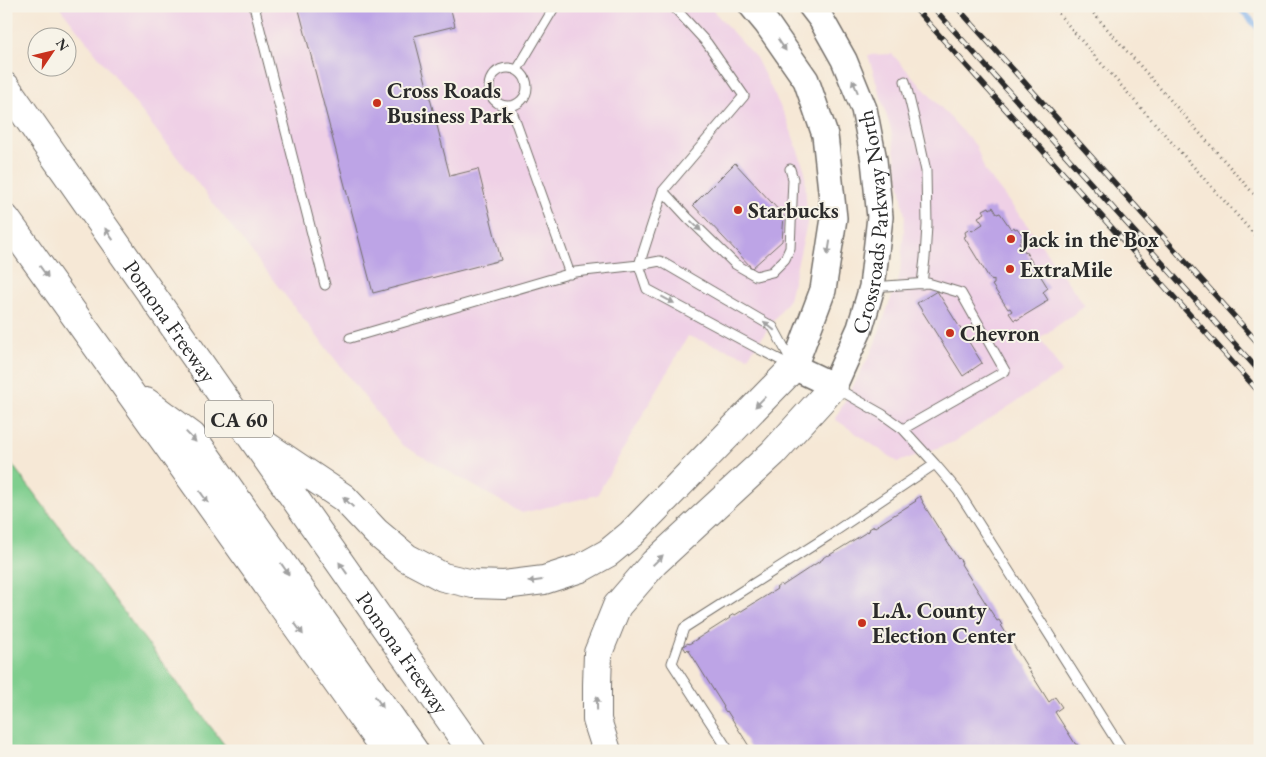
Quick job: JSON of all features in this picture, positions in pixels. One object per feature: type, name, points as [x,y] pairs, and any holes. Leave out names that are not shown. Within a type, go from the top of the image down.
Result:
[{"type":"highway","name":"Pomona Freeway","points":[[6,87],[472,751]]},
{"type":"highway","points":[[9,226],[386,751]]},
{"type":"highway","points":[[248,433],[344,498],[376,532],[407,558],[443,577],[473,584],[504,585],[544,580],[581,568],[608,553],[631,534],[794,367]]},
{"type":"highway","points":[[125,386],[192,436],[414,751]]},
{"type":"highway","points":[[607,751],[597,720],[598,653],[617,606],[654,563],[773,453],[834,386]]},
{"type":"street","name":"Crossroads Parkway North","points":[[752,6],[767,24],[806,80],[825,135],[834,218],[823,290],[794,367]]},
{"type":"street","name":"Crossroads Parkway North","points":[[810,6],[821,20],[844,60],[864,109],[874,160],[880,217],[872,287],[860,328],[834,386]]},
{"type":"street","points":[[794,367],[834,386]]},
{"type":"lane","points":[[254,6],[325,285]]},
{"type":"lane","points":[[517,70],[555,6]]},
{"type":"lane","points":[[673,6],[707,43],[744,96],[662,191],[639,265],[647,289],[794,367]]},
{"type":"lane","points":[[511,68],[517,70],[526,79],[527,91],[525,97],[516,105],[504,106],[493,99],[490,93],[490,80],[498,70],[511,68]]},
{"type":"lane","points":[[905,81],[918,130],[926,171],[928,224],[922,284]]},
{"type":"lane","points":[[510,106],[570,274]]},
{"type":"lane","points":[[662,191],[735,264],[756,276],[772,272],[785,259],[790,248],[794,179],[790,169]]},
{"type":"lane","points":[[350,338],[575,272],[660,261],[772,327],[794,367]]},
{"type":"lane","points":[[872,287],[928,283],[961,293],[1004,371],[902,429]]},
{"type":"lane","points":[[834,386],[882,414],[902,429],[935,464],[962,498],[1123,751]]},
{"type":"lane","points":[[729,751],[672,663],[684,628],[831,534],[935,464]]},
{"type":"path","points":[[1052,6],[1260,241]]},
{"type":"path","points":[[1087,6],[1260,201]]},
{"type":"shaded area","points":[[59,6],[709,6],[756,58],[787,120],[805,171],[807,224],[789,299],[748,357],[688,336],[597,495],[522,513],[402,445]]},
{"type":"shaded area","points":[[892,54],[976,146],[985,171],[1027,225],[1085,306],[1040,338],[1062,372],[954,442],[898,462],[835,419],[872,351],[900,274],[905,217],[891,130],[868,55]]},
{"type":"green space","points":[[6,456],[14,467],[229,751],[6,751]]},
{"type":"building","name":"Cross Roads Business Park","points":[[298,6],[450,6],[455,26],[414,36],[450,176],[478,169],[501,260],[373,293]]},
{"type":"building","name":"Starbucks","points":[[735,163],[784,216],[782,241],[752,268],[693,205]]},
{"type":"building","name":"ExtraMile","points":[[989,207],[990,209],[993,207],[997,214],[1000,213],[1011,229],[1017,228],[1023,236],[1019,242],[1048,288],[1043,292],[1048,300],[1017,320],[1014,320],[1009,313],[1012,311],[1010,308],[1008,309],[992,285],[994,284],[994,279],[992,281],[988,276],[964,237],[966,236],[965,232],[970,229],[972,231],[983,224],[978,217],[985,213],[983,210]]},
{"type":"building","name":"Chevron","points":[[937,291],[982,363],[963,376],[917,303]]},
{"type":"building","name":"L.A. County Election Center","points":[[920,496],[1049,702],[1055,697],[1062,707],[1055,712],[1080,751],[752,751],[727,711],[723,708],[688,649],[686,651],[683,646],[777,589],[781,584],[782,586],[827,555],[916,501]]},
{"type":"waterway","points":[[1238,6],[1260,30]]},
{"type":"railway","points":[[913,6],[1260,393]]},
{"type":"railway","points":[[932,6],[1260,372]]},
{"type":"railway","points":[[956,6],[1260,345]]},
{"type":"place","name":"Cross Roads Business Park","points":[[377,103]]},
{"type":"place","name":"Starbucks","points":[[738,210]]},
{"type":"place","name":"Jack in the Box","points":[[1011,239]]},
{"type":"place","name":"ExtraMile","points":[[1010,269]]},
{"type":"place","name":"Chevron","points":[[950,333]]},
{"type":"place","name":"L.A. County Election Center","points":[[862,623]]}]
